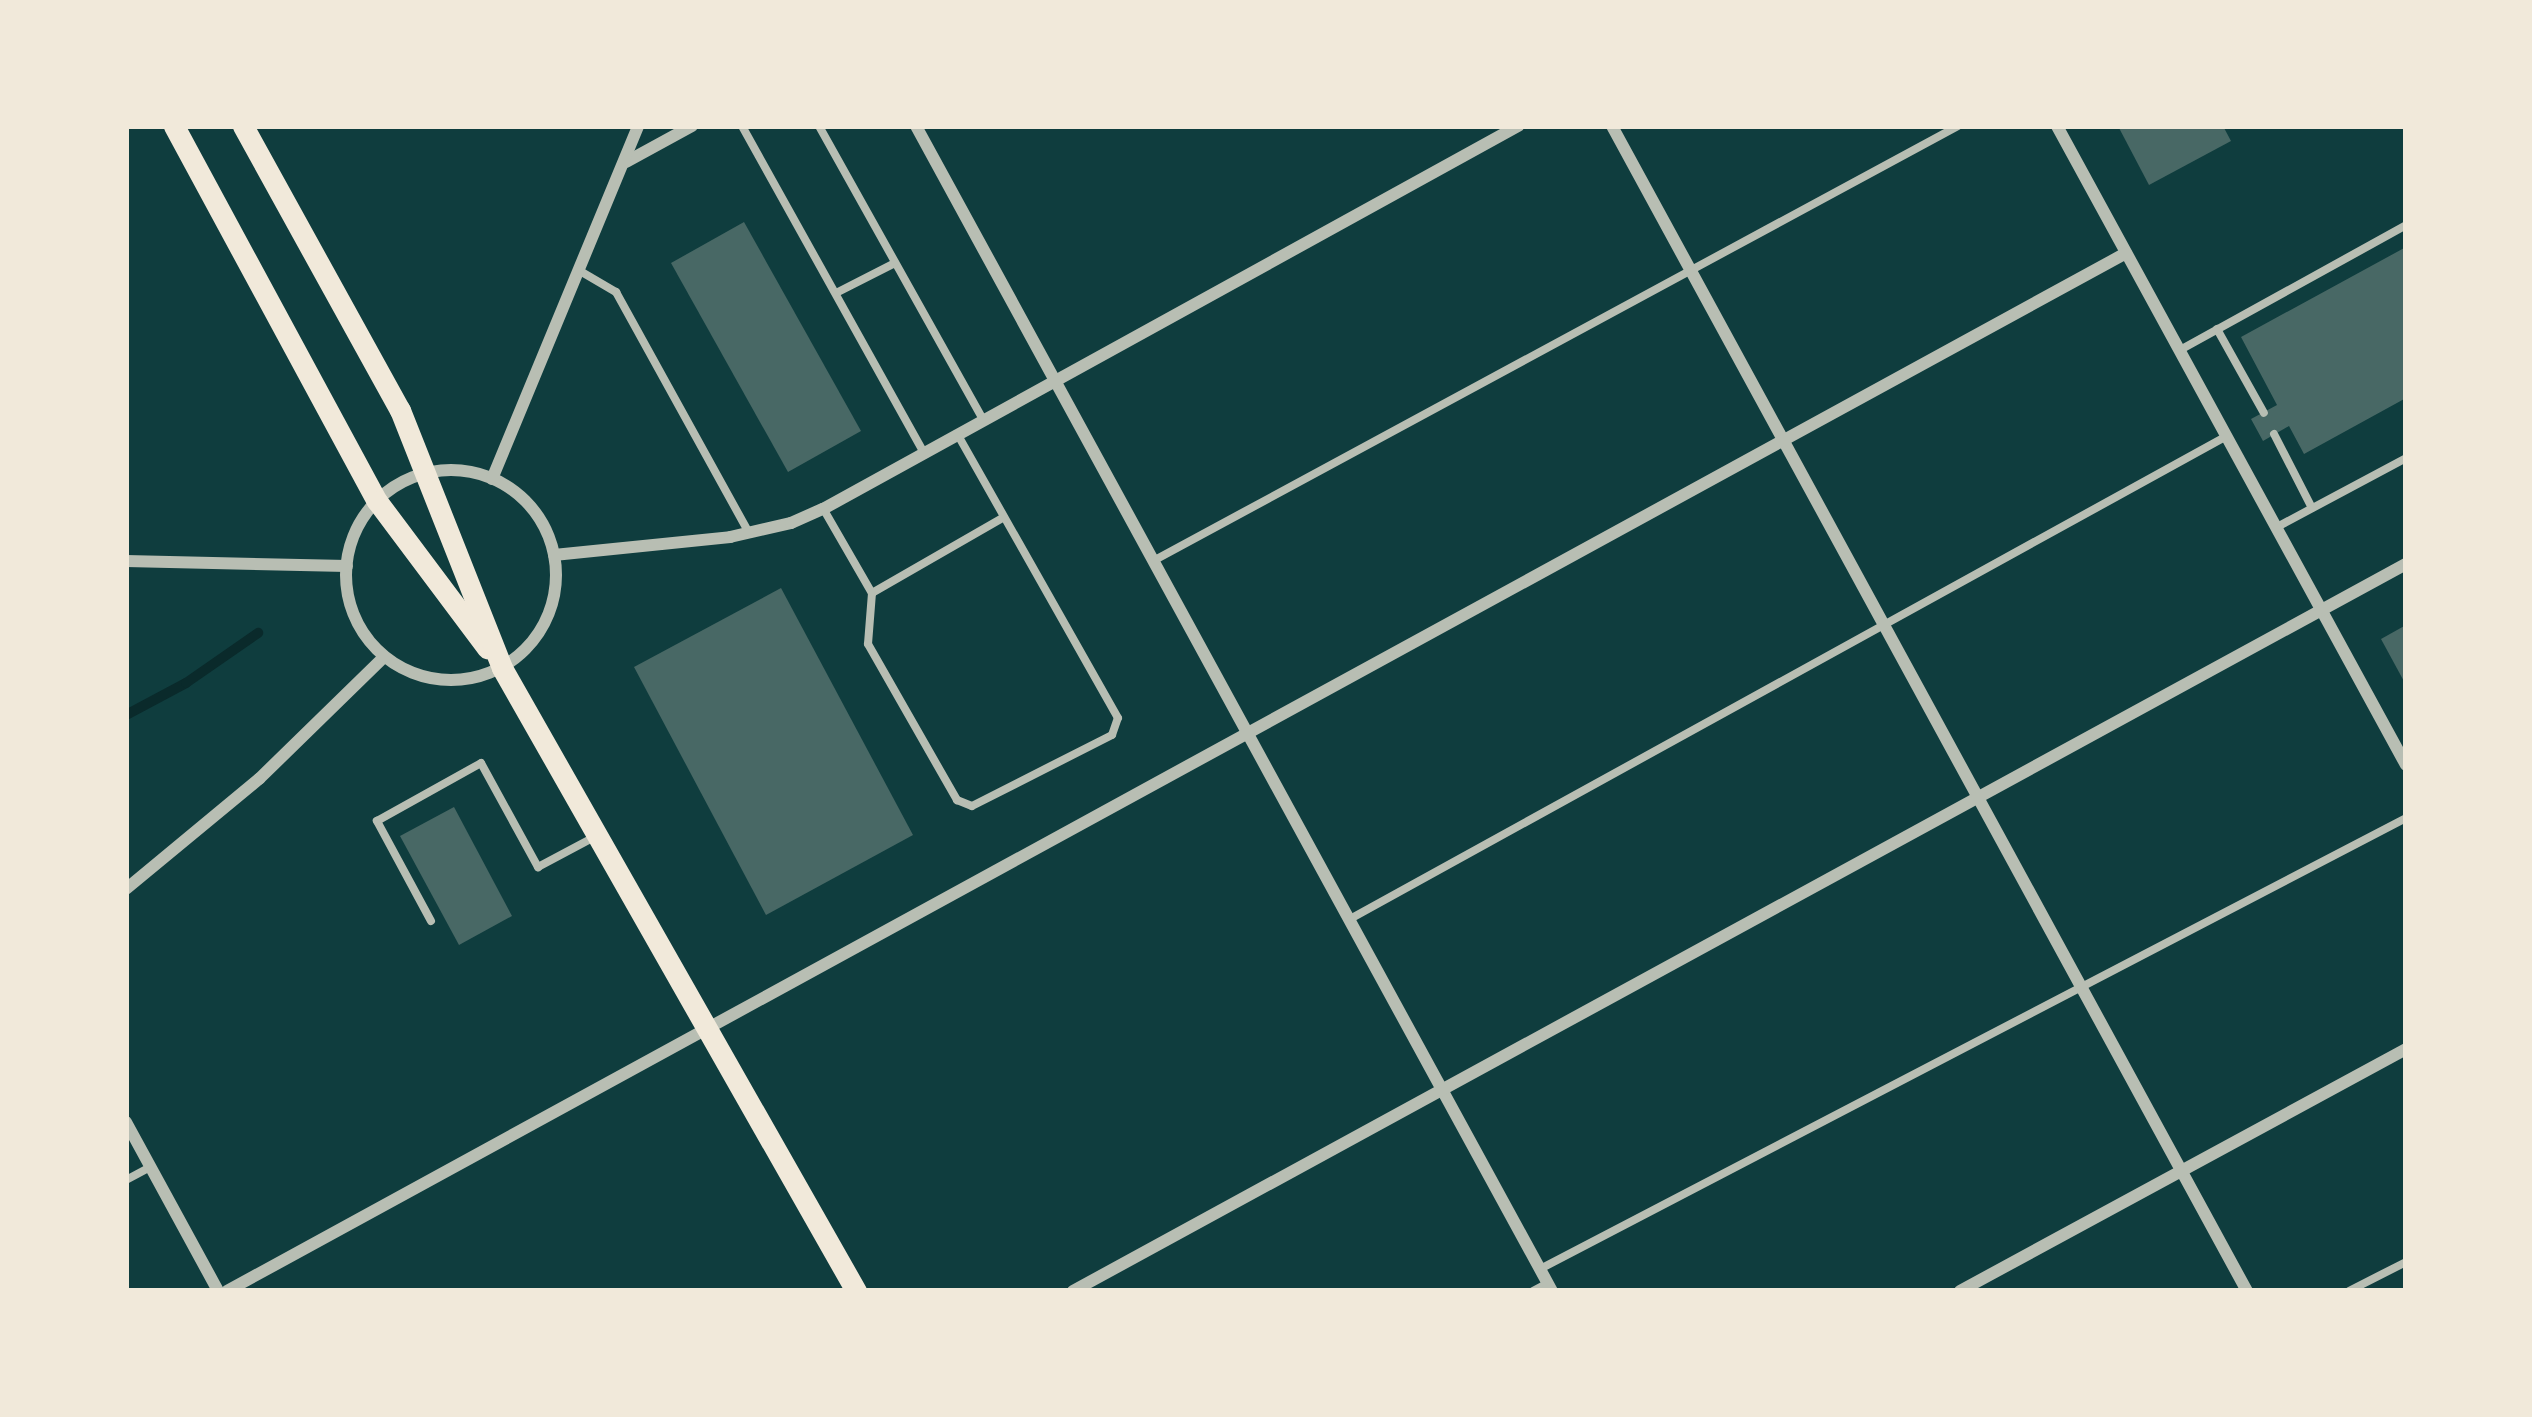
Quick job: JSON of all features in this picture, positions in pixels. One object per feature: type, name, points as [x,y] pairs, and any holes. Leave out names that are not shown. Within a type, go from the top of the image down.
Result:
[{"type":"main road","points":[[175,126],[377,501],[502,668],[856,1291]]},
{"type":"main road","points":[[243,126],[400,410],[502,668]]},
{"type":"street","points":[[492,478],[638,126]]},
{"type":"street","points":[[626,162],[692,126]]},
{"type":"street","points":[[916,126],[1550,1287]]},
{"type":"street","points":[[554,555],[749,533],[824,509],[1518,126]]},
{"type":"street","points":[[1612,126],[2247,1291]]},
{"type":"street","points":[[2057,126],[2406,764]]},
{"type":"street","points":[[126,1123],[222,1291],[2126,253]]},
{"type":"street","points":[[461,471],[492,478],[533,509],[554,555],[555,588],[546,620],[528,647],[502,668],[472,678],[442,680],[411,673],[384,657],[354,616],[347,566],[356,530],[377,501],[428,473],[461,471]]},
{"type":"street","points":[[126,561],[347,566]]},
{"type":"street","points":[[1073,1291],[2406,564]]},
{"type":"street","points":[[126,889],[259,779],[384,657]]},
{"type":"street","points":[[1960,1291],[2406,1049]]},
{"type":"lane","points":[[742,126],[925,456]]},
{"type":"lane","points":[[819,126],[985,422]]},
{"type":"lane","points":[[1154,561],[1958,126]]},
{"type":"lane","points":[[2180,350],[2406,225]]},
{"type":"lane","points":[[838,292],[893,264]]},
{"type":"lane","points":[[580,271],[616,292],[749,533]]},
{"type":"lane","points":[[2217,329],[2264,413]]},
{"type":"lane","points":[[2274,434],[2312,508]]},
{"type":"lane","points":[[824,509],[872,593],[868,644],[957,800],[972,806],[1112,735],[1118,718],[958,436]]},
{"type":"lane","points":[[1349,920],[2227,436]]},
{"type":"lane","points":[[2276,527],[2406,458]]},
{"type":"lane","points":[[872,593],[1004,517]]},
{"type":"lane","points":[[430,921],[377,820],[482,763],[538,867],[597,835]]},
{"type":"lane","points":[[1540,1269],[2406,818]]},
{"type":"lane","points":[[126,1180],[150,1167]]},
{"type":"lane","points":[[2349,1291],[2406,1262]]},
{"type":"lane","points":[[1533,1291],[1550,1287]]},
{"type":"building","points":[[2118,126],[2223,126],[2231,141],[2149,185]]},
{"type":"building","points":[[744,222],[861,431],[788,472],[671,263]]},
{"type":"building","points":[[2406,247],[2406,398],[2304,454],[2289,426],[2263,441],[2251,419],[2277,405],[2241,337]]},
{"type":"building","points":[[781,588],[913,835],[766,915],[634,667]]},
{"type":"building","points":[[2406,625],[2406,685],[2381,639]]},
{"type":"building","points":[[454,807],[512,916],[459,945],[400,836]]},
{"type":"waterway","points":[[126,715],[186,683],[258,633]]}]
